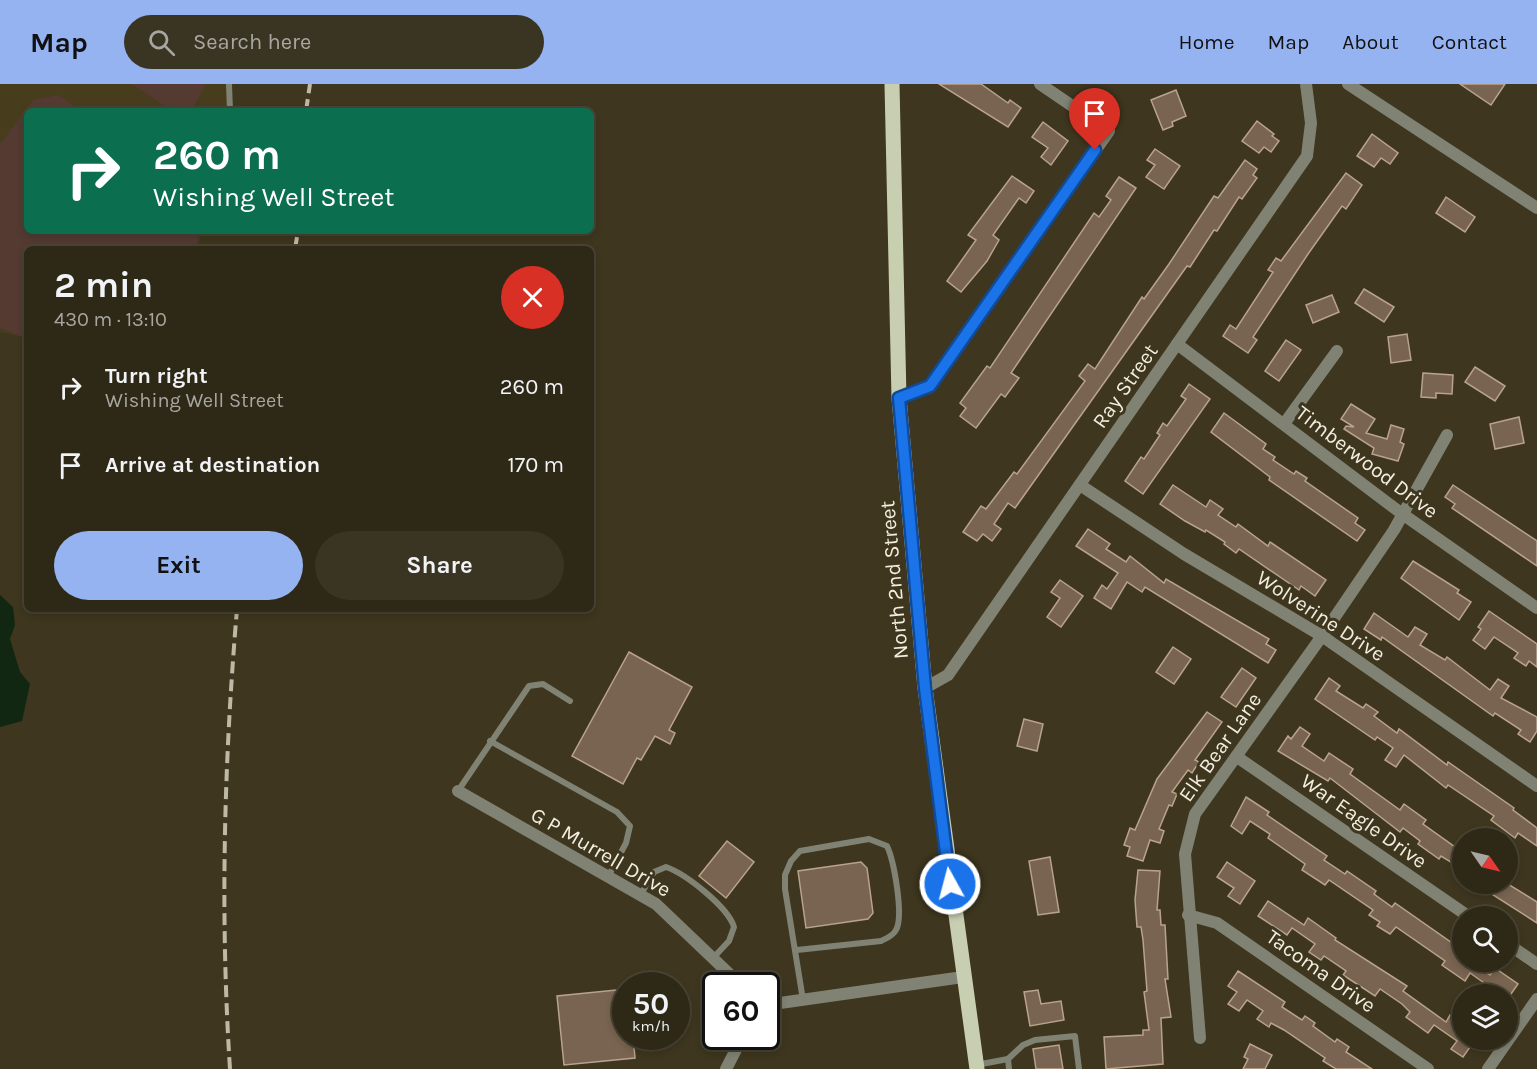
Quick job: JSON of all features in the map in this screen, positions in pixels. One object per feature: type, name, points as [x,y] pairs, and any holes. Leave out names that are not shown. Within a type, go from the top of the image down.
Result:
[{"type":"main road","name":"North 2nd Street","points":[[892,84],[899,398],[925,688],[976,1067]]},
{"type":"street","points":[[899,398],[930,386],[1108,130],[1040,84]]},
{"type":"street","name":"Ray Street","points":[[925,688],[948,675],[1307,156],[1311,123],[1306,84]]},
{"type":"street","points":[[1348,84],[1537,208]]},
{"type":"street","name":"Timberwood Drive","points":[[1177,344],[1401,513],[1537,608]]},
{"type":"street","points":[[1284,424],[1337,351]]},
{"type":"street","name":"Elk Bear Lane","points":[[1200,1038],[1188,915],[1185,854],[1195,814],[1322,636],[1394,530],[1401,513],[1447,435]]},
{"type":"street","name":"Wolverine Drive","points":[[1080,485],[1184,554],[1322,636],[1537,786]]},
{"type":"street","name":"War Eagle Drive","points":[[1237,757],[1453,906]]},
{"type":"street","name":"G P Murrell Drive","points":[[458,790],[641,894],[669,915],[728,972]]},
{"type":"street","name":"Tacoma Drive","points":[[1188,915],[1217,923],[1428,1069]]},
{"type":"street","points":[[1518,951],[1537,964]]},
{"type":"street","points":[[780,1003],[963,977]]},
{"type":"street","points":[[1488,1069],[1537,999]]},
{"type":"street","points":[[726,1069],[736,1050]]},
{"type":"lane","points":[[229,84],[230,108]]},
{"type":"lane","points":[[458,790],[529,686],[543,684],[570,701]]},
{"type":"lane","points":[[490,741],[618,812],[630,826],[626,843],[608,877]]},
{"type":"lane","points":[[796,950],[881,941],[891,936],[899,919],[892,858],[887,846],[869,839],[800,851],[790,861],[785,875],[785,889],[803,1000]]},
{"type":"lane","points":[[641,894],[654,872],[666,867],[716,902],[726,912],[734,927],[729,941],[714,957]]},
{"type":"lane","points":[[976,1067],[1008,1059],[1023,1045],[1035,1040],[1075,1036],[1079,1069]]},
{"type":"lane","points":[[1008,1059],[1009,1069]]},
{"type":"shaded area","points":[[0,84],[232,84],[229,108],[24,108],[24,234],[202,234],[197,246],[24,246],[24,337],[0,332]]},
{"type":"shaded area","points":[[132,84],[206,84],[193,108],[168,108]]},
{"type":"shaded area","points":[[59,95],[76,108],[27,108],[33,100]]},
{"type":"shaded area","points":[[24,112],[24,234],[198,234],[196,246],[24,246],[24,338],[0,328],[0,144]]},
{"type":"shaded area","points":[[0,595],[13,607],[15,625],[10,639],[20,672],[30,684],[22,721],[0,727]]},
{"type":"building","points":[[939,84],[981,84],[1008,103],[1010,100],[1021,108],[1008,127]]},
{"type":"building","points":[[1460,84],[1505,84],[1491,105]]},
{"type":"building","points":[[1176,90],[1186,116],[1172,122],[1173,126],[1163,130],[1151,100]]},
{"type":"building","points":[[1257,121],[1274,134],[1272,136],[1279,141],[1271,152],[1264,147],[1259,153],[1242,141]]},
{"type":"building","points":[[1043,122],[1068,141],[1051,165],[1041,157],[1048,148],[1032,137]]},
{"type":"building","points":[[1372,134],[1398,153],[1390,164],[1381,158],[1374,167],[1357,156]]},
{"type":"building","points":[[1155,149],[1180,166],[1164,189],[1146,177],[1155,165],[1147,160]]},
{"type":"building","points":[[1245,160],[1257,169],[1253,175],[1257,178],[1242,199],[1239,197],[1217,231],[1214,230],[1190,267],[1187,266],[1015,508],[1008,503],[994,524],[1001,529],[992,541],[983,534],[977,541],[963,532],[981,506],[986,509],[1014,472],[1017,474],[1085,381],[1079,376],[1088,364],[1095,369],[1142,297],[1144,299],[1169,264],[1214,196],[1218,198]]},
{"type":"building","points":[[1346,173],[1362,185],[1346,209],[1342,206],[1308,254],[1253,337],[1257,340],[1248,353],[1223,336],[1230,325],[1236,329],[1273,272],[1268,270],[1276,258],[1281,261]]},
{"type":"building","points":[[1012,176],[1034,191],[1026,203],[1019,198],[993,235],[999,240],[987,261],[961,292],[947,281],[976,240],[968,235]]},
{"type":"building","points":[[1119,177],[1136,188],[1011,373],[1019,378],[1005,397],[1001,394],[976,428],[960,416],[966,408],[960,403],[987,366],[990,368],[1094,213],[1099,217],[1111,200],[1106,196]]},
{"type":"building","points":[[1446,197],[1475,217],[1465,232],[1436,213]]},
{"type":"building","points":[[1364,289],[1394,307],[1384,322],[1355,303]]},
{"type":"building","points":[[1332,295],[1339,312],[1313,323],[1306,305]]},
{"type":"building","points":[[1407,334],[1411,360],[1391,363],[1388,337]]},
{"type":"building","points":[[1286,340],[1301,350],[1279,381],[1265,371]]},
{"type":"building","points":[[1475,367],[1505,386],[1495,401],[1465,382]]},
{"type":"building","points":[[1423,373],[1453,375],[1452,394],[1436,393],[1436,398],[1421,397]]},
{"type":"building","points":[[1189,384],[1210,399],[1143,494],[1125,481],[1160,435],[1157,433],[1163,423],[1167,426],[1186,399],[1181,396]]},
{"type":"building","points":[[1351,404],[1375,419],[1366,433],[1387,439],[1391,425],[1404,429],[1400,442],[1404,444],[1398,461],[1372,454],[1374,448],[1344,429],[1346,426],[1354,427],[1341,419]]},
{"type":"building","points":[[1224,413],[1266,444],[1263,449],[1275,457],[1273,460],[1294,474],[1296,471],[1307,478],[1305,481],[1358,518],[1355,523],[1365,530],[1357,541],[1269,480],[1270,477],[1211,432]]},
{"type":"building","points":[[1519,417],[1524,443],[1495,449],[1490,424]]},
{"type":"building","points":[[1173,485],[1206,507],[1210,500],[1223,509],[1218,515],[1236,527],[1238,524],[1268,546],[1270,542],[1326,580],[1315,596],[1301,586],[1299,590],[1239,549],[1236,553],[1224,544],[1225,542],[1185,521],[1160,504]]},
{"type":"building","points":[[1453,485],[1537,541],[1537,566],[1452,508],[1455,504],[1445,497]]},
{"type":"building","points":[[1088,529],[1110,544],[1106,549],[1126,562],[1130,556],[1164,583],[1166,579],[1269,639],[1266,644],[1276,650],[1268,663],[1145,587],[1142,592],[1127,582],[1111,609],[1094,598],[1102,585],[1107,589],[1118,573],[1076,546]]},
{"type":"building","points":[[1413,561],[1459,590],[1457,593],[1471,602],[1459,620],[1401,578]]},
{"type":"building","points":[[1060,580],[1083,596],[1061,627],[1047,617],[1060,598],[1051,592]]},
{"type":"building","points":[[1489,611],[1537,644],[1537,667],[1529,661],[1526,666],[1514,658],[1518,653],[1494,637],[1485,649],[1473,640],[1481,629],[1478,627]]},
{"type":"building","points":[[1374,613],[1408,637],[1415,627],[1427,634],[1420,645],[1445,660],[1447,657],[1490,690],[1498,679],[1509,686],[1501,698],[1537,717],[1537,731],[1530,742],[1518,734],[1521,730],[1495,713],[1493,716],[1382,637],[1381,640],[1364,629]]},
{"type":"building","points":[[1173,647],[1191,659],[1174,684],[1156,672]]},
{"type":"building","points":[[629,652],[692,687],[669,730],[675,733],[670,744],[655,736],[641,760],[637,758],[623,784],[572,756]]},
{"type":"building","points":[[1242,668],[1256,678],[1236,707],[1221,697]]},
{"type":"building","points":[[1329,678],[1340,686],[1336,691],[1363,708],[1366,704],[1378,712],[1374,716],[1397,733],[1399,729],[1447,765],[1448,762],[1514,808],[1513,810],[1537,828],[1537,846],[1518,833],[1518,828],[1502,828],[1491,820],[1494,816],[1448,785],[1446,788],[1404,755],[1396,767],[1385,760],[1393,748],[1377,737],[1375,740],[1315,699]]},
{"type":"building","points":[[1207,712],[1222,722],[1195,760],[1199,762],[1192,773],[1188,770],[1172,792],[1177,794],[1172,806],[1169,805],[1159,829],[1164,831],[1160,843],[1150,840],[1143,861],[1127,856],[1130,847],[1124,845],[1130,828],[1135,830],[1157,779]]},
{"type":"building","points":[[1024,719],[1043,724],[1037,751],[1017,746]]},
{"type":"building","points":[[1300,727],[1310,734],[1302,746],[1324,761],[1329,753],[1353,769],[1350,774],[1400,810],[1404,804],[1426,820],[1423,824],[1452,845],[1452,863],[1441,856],[1439,859],[1418,844],[1420,841],[1403,828],[1400,832],[1330,778],[1328,781],[1278,751],[1288,736],[1291,739]]},
{"type":"building","points":[[1246,797],[1269,812],[1267,815],[1327,856],[1324,860],[1345,874],[1347,871],[1376,891],[1374,894],[1392,907],[1395,903],[1452,943],[1452,972],[1442,965],[1445,961],[1396,927],[1390,934],[1377,926],[1380,922],[1369,915],[1373,910],[1329,880],[1325,885],[1302,870],[1305,864],[1268,838],[1270,834],[1250,821],[1242,834],[1231,826]]},
{"type":"building","points":[[727,841],[754,862],[726,898],[699,876]]},
{"type":"building","points":[[1050,857],[1059,912],[1038,915],[1029,861]]},
{"type":"building","points":[[861,862],[867,868],[873,913],[868,919],[806,928],[798,871]]},
{"type":"building","points":[[1227,862],[1255,881],[1240,904],[1228,896],[1234,888],[1217,877]]},
{"type":"building","points":[[1138,870],[1160,871],[1157,910],[1160,910],[1161,925],[1165,925],[1168,979],[1165,979],[1171,1017],[1161,1018],[1163,1064],[1106,1069],[1104,1037],[1143,1035],[1143,1030],[1149,1030],[1144,992],[1147,991],[1143,940],[1141,927],[1137,927],[1135,900]]},
{"type":"building","points":[[1518,890],[1537,902],[1537,923],[1518,911],[1518,906],[1510,906],[1492,894],[1518,894]]},
{"type":"building","points":[[1268,901],[1304,925],[1308,918],[1336,938],[1335,940],[1407,986],[1403,991],[1446,1022],[1450,1015],[1452,1016],[1452,1038],[1434,1025],[1428,1033],[1406,1017],[1410,1012],[1402,1004],[1380,989],[1375,996],[1343,975],[1346,971],[1324,956],[1321,960],[1309,952],[1315,944],[1292,928],[1287,935],[1258,916]]},
{"type":"building","points":[[1238,971],[1285,1002],[1282,1007],[1302,1020],[1305,1016],[1315,1023],[1313,1026],[1335,1042],[1337,1039],[1349,1047],[1346,1052],[1372,1069],[1336,1069],[1323,1061],[1325,1058],[1284,1030],[1271,1023],[1269,1027],[1257,1019],[1263,1011],[1247,1000],[1239,1011],[1228,1004],[1237,992],[1228,986]]},
{"type":"building","points":[[1452,972],[1486,972],[1490,975],[1492,972],[1501,972],[1518,984],[1486,984],[1470,973],[1465,981]]},
{"type":"building","points":[[612,990],[612,1050],[634,1050],[635,1058],[564,1065],[557,996]]},
{"type":"building","points":[[1038,990],[1041,1004],[1061,1001],[1064,1020],[1030,1026],[1024,992]]},
{"type":"building","points":[[1250,1044],[1272,1055],[1265,1069],[1243,1069],[1248,1059],[1244,1057]]},
{"type":"building","points":[[1059,1045],[1063,1069],[1036,1069],[1033,1049]]},
{"type":"building","points":[[1452,1050],[1468,1050],[1463,1057]]},
{"type":"railway","points":[[306,108],[310,84]]},
{"type":"railway","points":[[296,246],[298,234]]},
{"type":"railway","points":[[230,1069],[224,897],[226,781],[237,612]]},
{"type":"route","points":[[950,884],[925,688],[899,398],[930,386],[1095,150]]}]
